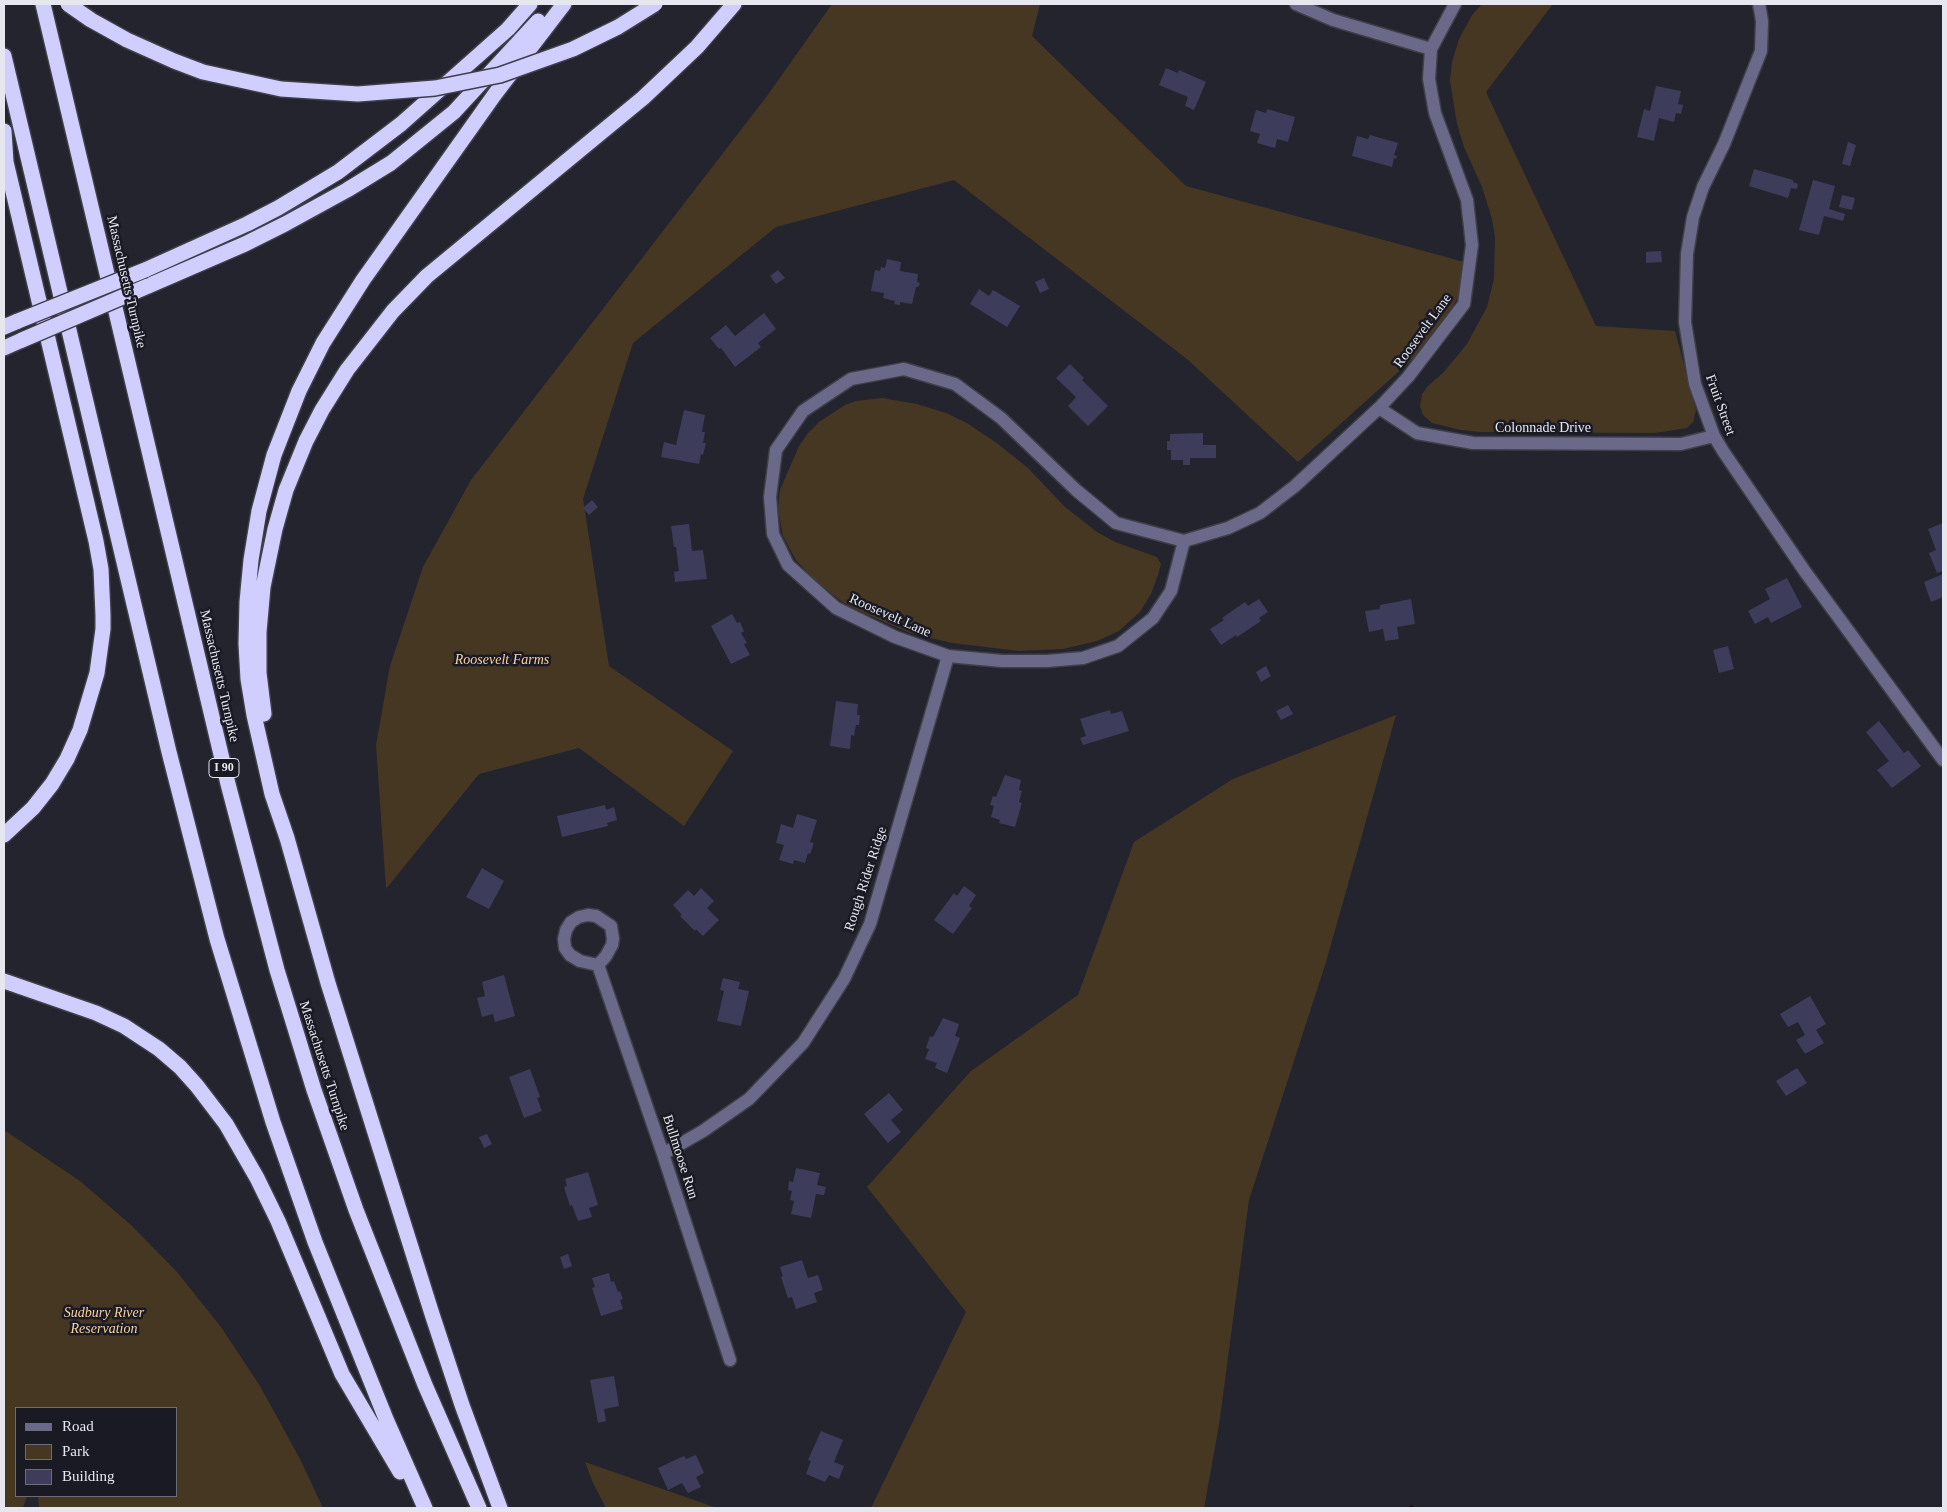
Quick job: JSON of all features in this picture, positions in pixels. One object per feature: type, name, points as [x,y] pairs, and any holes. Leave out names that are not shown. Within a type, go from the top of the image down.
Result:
[{"type":"highway","name":"Massachusetts Turnpike","points":[[43,4],[228,784],[280,978],[334,1149],[378,1268],[425,1385],[479,1508]]},
{"type":"highway","points":[[68,4],[91,20],[127,40],[203,72],[281,89],[358,94],[435,88],[475,81],[508,72],[581,45],[618,27],[655,4]]},
{"type":"highway","points":[[4,327],[145,270],[278,208],[338,172],[401,124],[508,29],[530,4]]},
{"type":"highway","points":[[4,348],[245,244],[347,190],[392,163],[434,130],[460,106],[554,4]]},
{"type":"highway","points":[[500,1508],[462,1405],[435,1322],[328,982],[287,838],[272,794],[248,679],[246,644],[247,602],[251,560],[259,512],[274,455],[299,391],[323,343],[343,309],[494,94],[564,4]]},
{"type":"highway","points":[[287,838],[261,695],[259,653],[260,609],[267,563],[280,509],[297,462],[314,425],[358,355],[378,328],[410,292],[479,232],[650,92],[697,47],[734,4]]},
{"type":"highway","points":[[4,56],[167,742],[225,965],[273,1122],[312,1234],[379,1402],[424,1508]]},
{"type":"highway","points":[[4,131],[6,162],[96,541],[101,569],[104,615],[97,673],[90,701],[77,738],[52,784],[33,808],[4,835]]},
{"type":"highway","points":[[4,981],[96,1013],[136,1032],[160,1049],[180,1067],[208,1099],[234,1136],[264,1192],[342,1374],[424,1508]]},
{"type":"street","points":[[1296,4],[1333,20],[1431,49]]},
{"type":"street","name":"Roosevelt Lane","points":[[1184,541],[1171,591],[1153,618],[1118,646],[1083,658],[1047,661],[1002,661],[948,656],[895,637],[836,608],[788,565],[773,534],[770,497],[776,450],[803,411],[851,379],[904,369],[956,384],[1001,418],[1076,490],[1116,523],[1184,541],[1228,528],[1260,513],[1294,486],[1379,408],[1408,378],[1464,304],[1472,245],[1467,200],[1435,113],[1429,79],[1431,49],[1455,4]]},
{"type":"street","name":"Fruit Street","points":[[1759,4],[1762,21],[1761,51],[1724,144],[1703,187],[1693,217],[1687,254],[1685,322],[1694,384],[1714,436],[1723,451],[1806,573],[1943,760]]},
{"type":"street","name":"Colonnade Drive","points":[[1379,408],[1417,433],[1473,443],[1681,444],[1714,436]]},
{"type":"street","name":"Rough Rider Ridge","points":[[663,1154],[703,1131],[749,1099],[803,1043],[844,979],[870,924],[948,656]]},
{"type":"street","name":"Bullmoose Run","points":[[598,965],[663,1154],[730,1360]]},
{"type":"green space","name":"Roosevelt Farms","points":[[832,4],[1040,4],[1032,36],[1186,186],[1468,263],[1461,291],[1444,323],[1425,348],[1298,462],[1187,359],[954,180],[776,227],[633,343],[583,499],[609,666],[733,751],[684,826],[579,748],[479,774],[386,889],[376,745],[390,666],[423,567],[471,480],[767,96]]},
{"type":"green space","points":[[1482,4],[1553,4],[1486,92],[1596,326],[1675,331],[1696,410],[1693,422],[1687,428],[1655,433],[1480,432],[1461,430],[1432,423],[1423,415],[1420,406],[1422,394],[1443,373],[1467,344],[1487,307],[1494,279],[1495,237],[1492,219],[1482,187],[1464,147],[1457,124],[1450,81],[1452,62],[1459,39],[1472,15]]},
{"type":"green space","points":[[882,398],[917,404],[946,413],[967,423],[998,444],[1028,468],[1065,507],[1097,532],[1115,542],[1157,557],[1161,564],[1158,575],[1151,594],[1140,612],[1119,631],[1097,641],[1063,649],[1019,651],[952,643],[910,633],[841,601],[813,579],[796,560],[783,536],[778,509],[780,490],[799,446],[819,422],[845,405],[856,401]]},
{"type":"green space","points":[[1396,715],[1326,962],[1249,1200],[1219,1425],[1204,1508],[871,1508],[966,1312],[867,1187],[971,1071],[1078,995],[1134,842],[1233,779]]},
{"type":"green space","name":"Sudbury River Reservation","points":[[4,1130],[80,1181],[131,1225],[177,1272],[221,1327],[260,1386],[300,1459],[323,1508],[39,1508],[38,1497],[178,1497],[178,1407],[15,1407],[15,1497],[27,1497],[23,1508],[4,1508]]},
{"type":"green space","points":[[585,1462],[717,1508],[606,1508]]},
{"type":"building","points":[[1166,68],[1178,73],[1179,70],[1206,82],[1194,110],[1185,106],[1188,97],[1159,85]]},
{"type":"building","points":[[1656,86],[1681,91],[1678,104],[1683,105],[1681,114],[1676,113],[1674,122],[1659,118],[1654,141],[1637,137],[1644,109],[1650,111]]},
{"type":"building","points":[[1267,109],[1295,117],[1288,142],[1277,139],[1275,148],[1257,143],[1260,134],[1250,131],[1256,110],[1266,113]]},
{"type":"building","points":[[1370,135],[1398,143],[1394,155],[1397,156],[1396,159],[1394,158],[1392,167],[1352,156],[1357,136],[1368,139]]},
{"type":"building","points":[[1848,142],[1856,145],[1850,166],[1842,164]]},
{"type":"building","points":[[1754,169],[1793,180],[1793,182],[1798,184],[1797,189],[1791,188],[1788,198],[1749,186]]},
{"type":"building","points":[[1813,180],[1835,186],[1829,209],[1845,214],[1843,221],[1824,216],[1819,235],[1799,230]]},
{"type":"building","points":[[1842,195],[1855,198],[1852,210],[1839,207]]},
{"type":"building","points":[[1661,251],[1662,262],[1646,263],[1646,252]]},
{"type":"building","points":[[887,259],[901,262],[900,271],[918,274],[917,282],[920,283],[916,287],[912,304],[900,302],[900,305],[894,304],[895,301],[883,298],[884,293],[871,291],[875,270],[880,271],[881,267],[885,268]]},
{"type":"building","points":[[778,270],[785,278],[776,284],[770,276]]},
{"type":"building","points":[[1044,278],[1049,289],[1040,293],[1035,282]]},
{"type":"building","points":[[979,289],[989,296],[993,290],[1020,306],[1007,327],[970,304]]},
{"type":"building","points":[[764,313],[776,329],[758,343],[761,347],[735,367],[721,348],[719,349],[710,338],[726,325],[735,336]]},
{"type":"building","points":[[1070,364],[1084,378],[1082,380],[1108,406],[1088,426],[1068,406],[1076,397],[1056,378]]},
{"type":"building","points":[[684,410],[705,415],[702,432],[705,432],[703,443],[706,443],[699,464],[661,457],[664,442],[676,445]]},
{"type":"building","points":[[1203,433],[1203,445],[1216,445],[1216,458],[1190,458],[1190,465],[1183,465],[1183,460],[1171,460],[1171,450],[1167,450],[1167,441],[1170,441],[1170,434]]},
{"type":"building","points":[[592,500],[598,507],[589,515],[583,508]]},
{"type":"building","points":[[1943,523],[1943,571],[1937,573],[1929,553],[1936,550],[1928,529]]},
{"type":"building","points":[[689,524],[692,551],[703,550],[707,579],[675,582],[674,572],[679,571],[671,526]]},
{"type":"building","points":[[1943,574],[1943,597],[1931,602],[1924,582]]},
{"type":"building","points":[[1787,578],[1802,607],[1771,623],[1768,617],[1755,624],[1748,611],[1770,599],[1765,589]]},
{"type":"building","points":[[1259,599],[1268,612],[1259,618],[1261,621],[1221,645],[1210,629],[1245,602],[1248,606]]},
{"type":"building","points":[[1411,599],[1415,624],[1397,627],[1399,639],[1385,641],[1383,629],[1369,632],[1365,611],[1380,609],[1380,605]]},
{"type":"building","points":[[732,614],[737,623],[740,622],[744,631],[741,633],[747,643],[744,644],[750,655],[731,664],[711,626]]},
{"type":"building","points":[[1728,646],[1734,669],[1719,673],[1713,650]]},
{"type":"building","points":[[1266,666],[1271,676],[1261,682],[1256,672]]},
{"type":"building","points":[[836,701],[858,704],[857,715],[860,715],[859,725],[856,725],[854,736],[851,735],[850,749],[830,746]]},
{"type":"building","points":[[1288,705],[1293,714],[1281,720],[1276,711]]},
{"type":"building","points":[[1110,710],[1111,714],[1122,711],[1129,731],[1083,745],[1080,738],[1086,736],[1080,719]]},
{"type":"building","points":[[1879,721],[1904,753],[1908,750],[1921,766],[1892,788],[1877,770],[1889,761],[1866,732]]},
{"type":"building","points":[[1005,775],[1021,780],[1019,790],[1022,791],[1019,802],[1022,803],[1015,827],[999,823],[1000,820],[991,817],[994,806],[990,805],[993,796],[996,797]]},
{"type":"building","points":[[605,805],[606,810],[614,807],[617,820],[607,823],[608,826],[562,837],[557,816]]},
{"type":"building","points":[[797,814],[817,820],[810,842],[814,843],[810,854],[808,853],[805,863],[794,860],[793,864],[779,860],[784,845],[776,843],[781,824],[793,828]]},
{"type":"building","points":[[482,868],[504,881],[489,909],[466,897]]},
{"type":"building","points":[[964,886],[976,895],[969,906],[972,908],[953,934],[934,920],[954,893],[957,896]]},
{"type":"building","points":[[701,888],[714,901],[707,908],[719,920],[703,936],[680,916],[682,915],[673,905],[688,890],[694,896]]},
{"type":"building","points":[[504,975],[515,1016],[495,1022],[493,1014],[482,1017],[477,998],[485,996],[482,982]]},
{"type":"building","points":[[723,978],[740,982],[738,989],[749,991],[741,1026],[717,1021],[724,991],[720,990]]},
{"type":"building","points":[[1810,996],[1826,1024],[1816,1030],[1824,1043],[1805,1054],[1796,1040],[1805,1035],[1798,1022],[1788,1027],[1780,1014]]},
{"type":"building","points":[[943,1018],[959,1024],[955,1036],[960,1038],[947,1073],[935,1068],[937,1063],[925,1059],[929,1049],[926,1048],[930,1036],[933,1037]]},
{"type":"building","points":[[1797,1068],[1807,1083],[1786,1096],[1776,1081]]},
{"type":"building","points":[[530,1069],[540,1097],[537,1098],[542,1111],[524,1118],[509,1077]]},
{"type":"building","points":[[889,1093],[903,1110],[891,1120],[901,1132],[888,1143],[864,1114]]},
{"type":"building","points":[[487,1134],[492,1144],[484,1148],[479,1137]]},
{"type":"building","points":[[796,1168],[820,1173],[817,1185],[826,1187],[824,1195],[816,1194],[811,1218],[791,1214],[794,1201],[790,1200],[792,1191],[788,1190],[789,1181],[793,1182]]},
{"type":"building","points":[[588,1172],[598,1205],[589,1208],[592,1217],[578,1221],[572,1205],[570,1206],[564,1187],[567,1186],[565,1179]]},
{"type":"building","points":[[568,1254],[572,1266],[564,1269],[560,1257]]},
{"type":"building","points":[[802,1260],[808,1278],[818,1275],[823,1290],[814,1293],[817,1302],[796,1309],[792,1297],[788,1298],[781,1277],[783,1276],[780,1267]]},
{"type":"building","points":[[609,1273],[611,1282],[614,1281],[618,1292],[620,1291],[623,1299],[620,1300],[623,1309],[601,1316],[592,1288],[595,1287],[592,1278]]},
{"type":"building","points":[[614,1376],[619,1406],[604,1409],[606,1421],[598,1423],[590,1380]]},
{"type":"building","points":[[821,1431],[843,1440],[834,1462],[844,1466],[839,1479],[829,1475],[825,1482],[806,1474],[811,1461],[808,1460]]},
{"type":"building","points":[[696,1455],[704,1473],[696,1477],[701,1487],[688,1493],[682,1483],[668,1490],[658,1468],[684,1456],[686,1459]]}]
